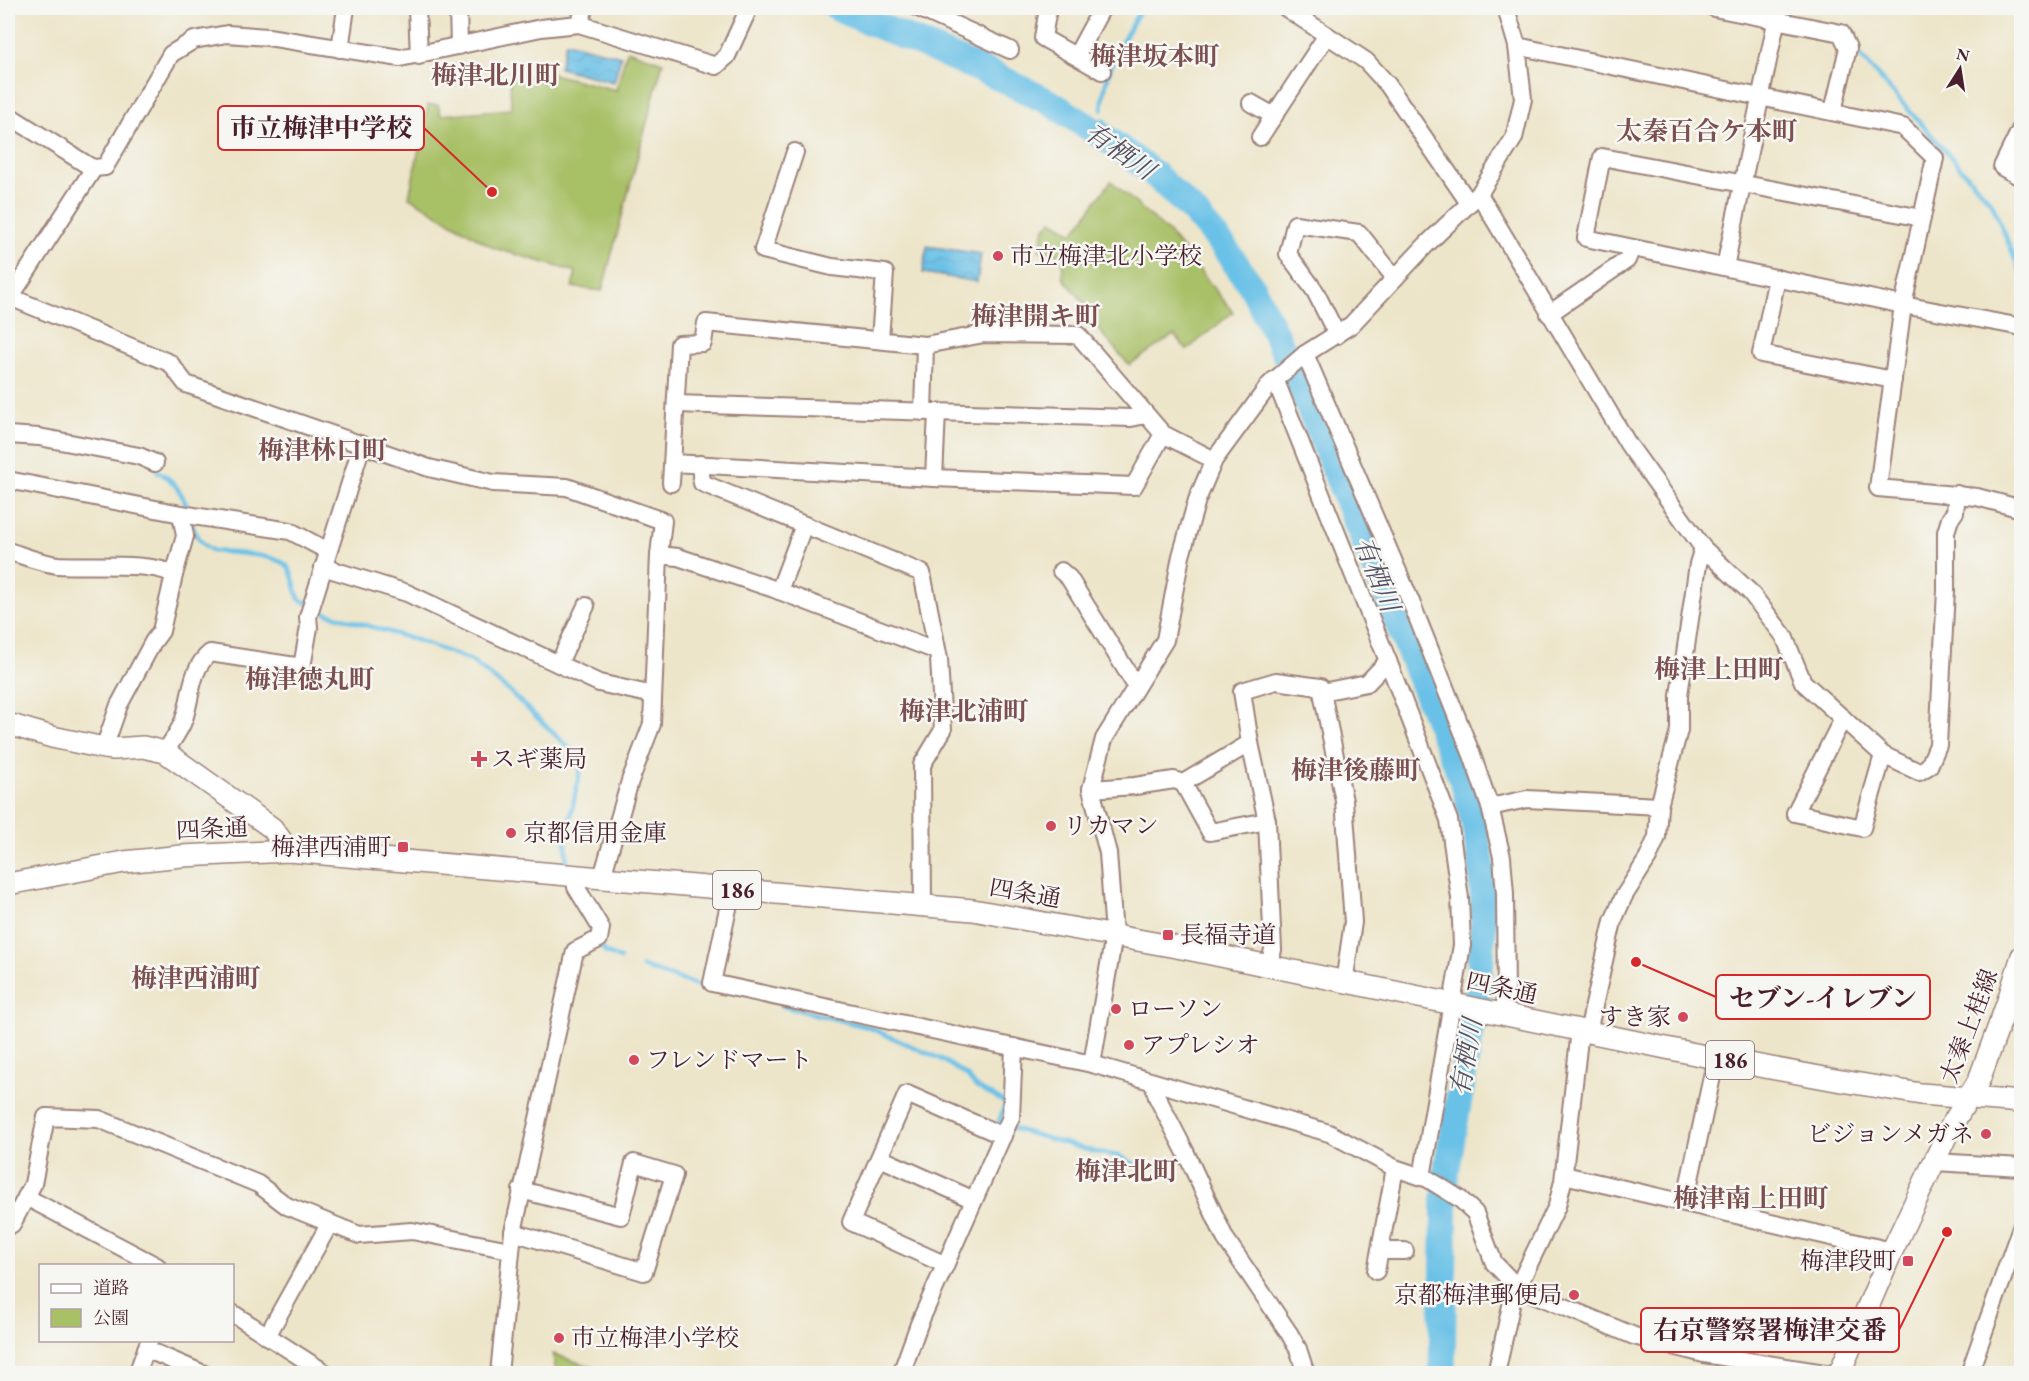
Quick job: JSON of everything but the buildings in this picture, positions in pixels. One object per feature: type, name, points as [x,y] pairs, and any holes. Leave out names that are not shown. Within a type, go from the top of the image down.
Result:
[{"type":"main road","points":[[8,724],[52,737],[104,748],[143,747],[165,752],[272,828],[290,851]]},
{"type":"main road","name":"四条通","points":[[8,884],[124,862],[182,856],[290,851],[974,910],[1114,935],[1716,1058],[1910,1092],[2022,1102]]},
{"type":"main road","name":"太秦上桂線","points":[[1839,1374],[1892,1251],[1950,1128],[1969,1098],[1983,1069],[2007,1005],[2022,956]]},
{"type":"street","points":[[340,49],[346,8]]},
{"type":"street","points":[[417,8],[419,56]]},
{"type":"street","points":[[458,8],[459,46]]},
{"type":"street","points":[[579,24],[585,8]]},
{"type":"street","points":[[602,877],[630,781],[651,724],[659,555],[663,521],[567,487],[493,483],[429,468],[186,384],[170,363],[9,299],[100,168],[171,54],[194,40],[227,34],[268,37],[400,58],[419,56],[541,28],[579,24],[716,66],[727,56],[749,8]]},
{"type":"street","points":[[918,8],[1010,50]]},
{"type":"street","points":[[1048,8],[1043,38],[1102,71]]},
{"type":"street","points":[[1076,56],[1102,8]]},
{"type":"street","points":[[1286,8],[1366,61],[1388,85],[1474,199],[1549,314],[1628,444],[1703,548],[1750,592],[1784,636],[1803,682],[1883,755],[1919,772],[1929,766],[1938,745],[1946,590],[1946,532],[1950,519],[1956,512],[1958,494]]},
{"type":"street","points":[[1092,1064],[1114,935],[1108,853],[1091,789],[1104,738],[1165,640],[1190,520],[1214,460],[1277,377],[1303,356],[1351,325],[1474,199],[1514,138],[1523,99],[1517,46],[1508,8]]},
{"type":"street","points":[[1714,8],[1778,14],[1841,33],[1848,48],[1833,111]]},
{"type":"street","points":[[1725,267],[1778,14]]},
{"type":"street","points":[[1260,137],[1327,35]]},
{"type":"street","points":[[1517,46],[1903,127],[1935,158],[1903,305],[1878,488],[1958,494],[2022,509]]},
{"type":"street","points":[[1251,103],[1274,116]]},
{"type":"street","points":[[8,115],[100,168]]},
{"type":"street","points":[[2021,130],[2002,167],[2022,178]]},
{"type":"street","points":[[795,152],[763,250],[832,267],[885,273],[880,339]]},
{"type":"street","points":[[1922,218],[1602,157],[1586,238],[1903,305],[2022,327]]},
{"type":"street","points":[[1337,335],[1315,291],[1288,254],[1296,224],[1359,233],[1395,278]]},
{"type":"street","points":[[1549,314],[1627,260],[1632,248]]},
{"type":"street","points":[[1777,278],[1761,354],[1893,380]]},
{"type":"street","points":[[671,483],[679,344],[703,343],[706,323],[925,345],[984,334],[1078,335],[1163,434],[1214,460]]},
{"type":"street","points":[[925,345],[934,478]]},
{"type":"street","points":[[1303,356],[1415,600],[1490,807],[1502,857],[1505,894],[1506,997],[1497,1013]]},
{"type":"street","points":[[1277,377],[1449,820],[1460,898],[1462,945],[1456,1005],[1425,1178]]},
{"type":"street","points":[[676,404],[1131,418],[1146,415]]},
{"type":"street","points":[[673,463],[934,478],[1134,486],[1163,434]]},
{"type":"street","points":[[8,435],[39,437],[140,456],[155,463]]},
{"type":"street","points":[[165,752],[184,720],[200,661],[210,653],[302,667],[309,627],[308,617],[362,445]]},
{"type":"street","points":[[700,464],[702,483],[922,573],[937,651],[943,730],[922,765],[923,905]]},
{"type":"street","points":[[8,480],[181,514],[290,531],[326,559],[407,593],[599,683],[654,695]]},
{"type":"street","points":[[104,748],[120,705],[161,631],[185,536],[181,514]]},
{"type":"street","points":[[779,591],[804,525]]},
{"type":"street","points":[[1496,1374],[1513,1297],[1557,1206],[1564,1175],[1584,1031],[1609,933],[1624,896],[1648,858],[1657,837],[1659,806],[1679,730],[1679,695],[1698,564],[1703,548]]},
{"type":"street","points":[[8,551],[55,564],[112,567],[124,565],[167,570],[174,575]]},
{"type":"street","points":[[659,555],[678,557],[779,591],[937,651]]},
{"type":"street","points":[[1061,571],[1069,578],[1136,686]]},
{"type":"street","points":[[560,663],[586,606]]},
{"type":"street","points":[[1322,692],[1367,683],[1388,661]]},
{"type":"street","points":[[1268,967],[1273,950],[1267,821],[1250,743],[1242,691],[1276,681],[1320,687],[1322,692],[1344,801],[1353,922],[1344,983]]},
{"type":"street","points":[[1843,718],[1795,813],[1862,828],[1883,755]]},
{"type":"street","points":[[1183,783],[1250,743]]},
{"type":"street","points":[[1091,789],[1174,780],[1183,783],[1210,832],[1267,821]]},
{"type":"street","points":[[1490,807],[1527,799],[1659,806]]},
{"type":"street","points":[[499,1374],[513,1232],[575,951],[599,939],[601,927],[576,887],[574,874]]},
{"type":"street","points":[[732,890],[712,983],[1092,1064],[1329,1133],[1395,1168],[1425,1178],[1460,1199],[1475,1213],[1494,1263],[1517,1287],[1624,1333],[1704,1354],[1831,1374]]},
{"type":"street","points":[[901,1374],[907,1353],[1011,1117],[1014,1047]]},
{"type":"street","points":[[1685,1202],[1716,1058]]},
{"type":"street","points":[[1153,1082],[1157,1097],[1225,1238],[1289,1333],[1298,1349],[1306,1374]]},
{"type":"street","points":[[946,1265],[851,1222],[907,1095],[1003,1136]]},
{"type":"street","points":[[8,1226],[12,1224],[33,1184],[46,1117],[99,1119],[258,1184],[287,1206],[359,1235],[412,1231],[510,1250]]},
{"type":"street","points":[[880,1158],[974,1200]]},
{"type":"street","points":[[1934,1162],[2022,1167]]},
{"type":"street","points":[[513,1232],[644,1272],[674,1175],[634,1163],[621,1216],[521,1190]]},
{"type":"street","points":[[1376,1271],[1395,1168]]},
{"type":"street","points":[[1564,1175],[1892,1251]]},
{"type":"street","points":[[26,1197],[153,1264]]},
{"type":"street","points":[[267,1336],[330,1223]]},
{"type":"street","points":[[1969,1374],[2022,1224]]},
{"type":"street","points":[[1380,1251],[1406,1251]]},
{"type":"street","points":[[234,1314],[316,1371]]},
{"type":"street","points":[[137,1374],[148,1345],[204,1374]]},
{"type":"green space","points":[[627,50],[663,62],[602,291],[572,287],[576,272],[494,248],[409,197],[428,105],[438,105],[441,115],[511,109],[512,72],[546,80],[548,73],[616,90]]},
{"type":"green space","points":[[1111,181],[1170,234],[1233,312],[1187,350],[1174,335],[1129,365],[1081,309],[1086,305],[1063,278],[1062,255],[1039,250],[1044,229],[1052,220],[1073,233]]},
{"type":"green space","points":[[553,1354],[609,1373],[556,1373]]},
{"type":"water","points":[[566,42],[621,56],[614,82],[559,68]]},
{"type":"water","points":[[927,246],[981,254],[977,282],[923,273]]},
{"type":"waterway","name":"有栖川","points":[[837,8],[998,77],[1049,102],[1107,139],[1152,172],[1193,211],[1224,247],[1252,287],[1297,378],[1465,787],[1482,867],[1484,917],[1479,986],[1445,1178],[1442,1374]]},
{"type":"waterway","points":[[1102,110],[1110,68],[1141,8]]},
{"type":"waterway","points":[[1849,8],[1850,12]]},
{"type":"waterway","points":[[1854,49],[1992,203],[2022,276]]},
{"type":"waterway","points":[[1104,120],[1116,145]]},
{"type":"waterway","points":[[157,471],[177,487],[188,510]]},
{"type":"waterway","points":[[191,521],[199,539],[214,551],[265,557],[283,563],[292,574],[299,599],[326,613],[422,642],[472,661],[510,692],[568,747],[581,766],[566,839],[567,869]]},
{"type":"waterway","points":[[579,907],[594,934]]},
{"type":"waterway","points":[[600,944],[605,952],[620,959]]},
{"type":"waterway","points":[[642,967],[703,987]]},
{"type":"waterway","points":[[782,1006],[868,1027],[941,1059],[967,1076],[976,1087],[1006,1103],[998,1124],[1003,1125]]},
{"type":"waterway","points":[[1011,1128],[1095,1152],[1119,1156],[1140,1167]]},
{"type":"place","name":"市立梅津中学校","points":[[492,192]]},
{"type":"place","name":"市立梅津北小学校","points":[[998,256]]},
{"type":"place","name":"スギ薬局","points":[[479,759]]},
{"type":"place","name":"リカマン","points":[[1051,826]]},
{"type":"place","name":"京都信用金庫","points":[[511,833]]},
{"type":"place","name":"梅津西浦町","points":[[403,847]]},
{"type":"place","name":"長福寺道","points":[[1168,935]]},
{"type":"place","name":"セブン-イレブン","points":[[1636,962]]},
{"type":"place","name":"ローソン","points":[[1116,1009]]},
{"type":"place","name":"すき家","points":[[1683,1017]]},
{"type":"place","name":"アプレシオ","points":[[1129,1045]]},
{"type":"place","name":"フレンドマート","points":[[634,1060]]},
{"type":"place","name":"ビジョンメガネ","points":[[1986,1134]]},
{"type":"place","name":"右京警察署梅津交番","points":[[1947,1232]]},
{"type":"place","name":"梅津段町","points":[[1908,1261]]},
{"type":"place","name":"京都梅津郵便局","points":[[1574,1295]]},
{"type":"place","name":"市立梅津小学校","points":[[559,1338]]},
{"type":"district","name":"梅津坂本町","points":[[1155,56]]},
{"type":"district","name":"梅津北川町","points":[[496,75]]},
{"type":"district","name":"太秦百合ケ本町","points":[[1707,131]]},
{"type":"district","name":"梅津開キ町","points":[[1036,316]]},
{"type":"district","name":"梅津林口町","points":[[323,450]]},
{"type":"district","name":"梅津上田町","points":[[1719,669]]},
{"type":"district","name":"梅津徳丸町","points":[[310,679]]},
{"type":"district","name":"梅津北浦町","points":[[964,711]]},
{"type":"district","name":"梅津後藤町","points":[[1356,770]]},
{"type":"district","name":"梅津西浦町","points":[[196,978]]},
{"type":"district","name":"梅津北町","points":[[1127,1171]]},
{"type":"district","name":"梅津南上田町","points":[[1751,1198]]}]
